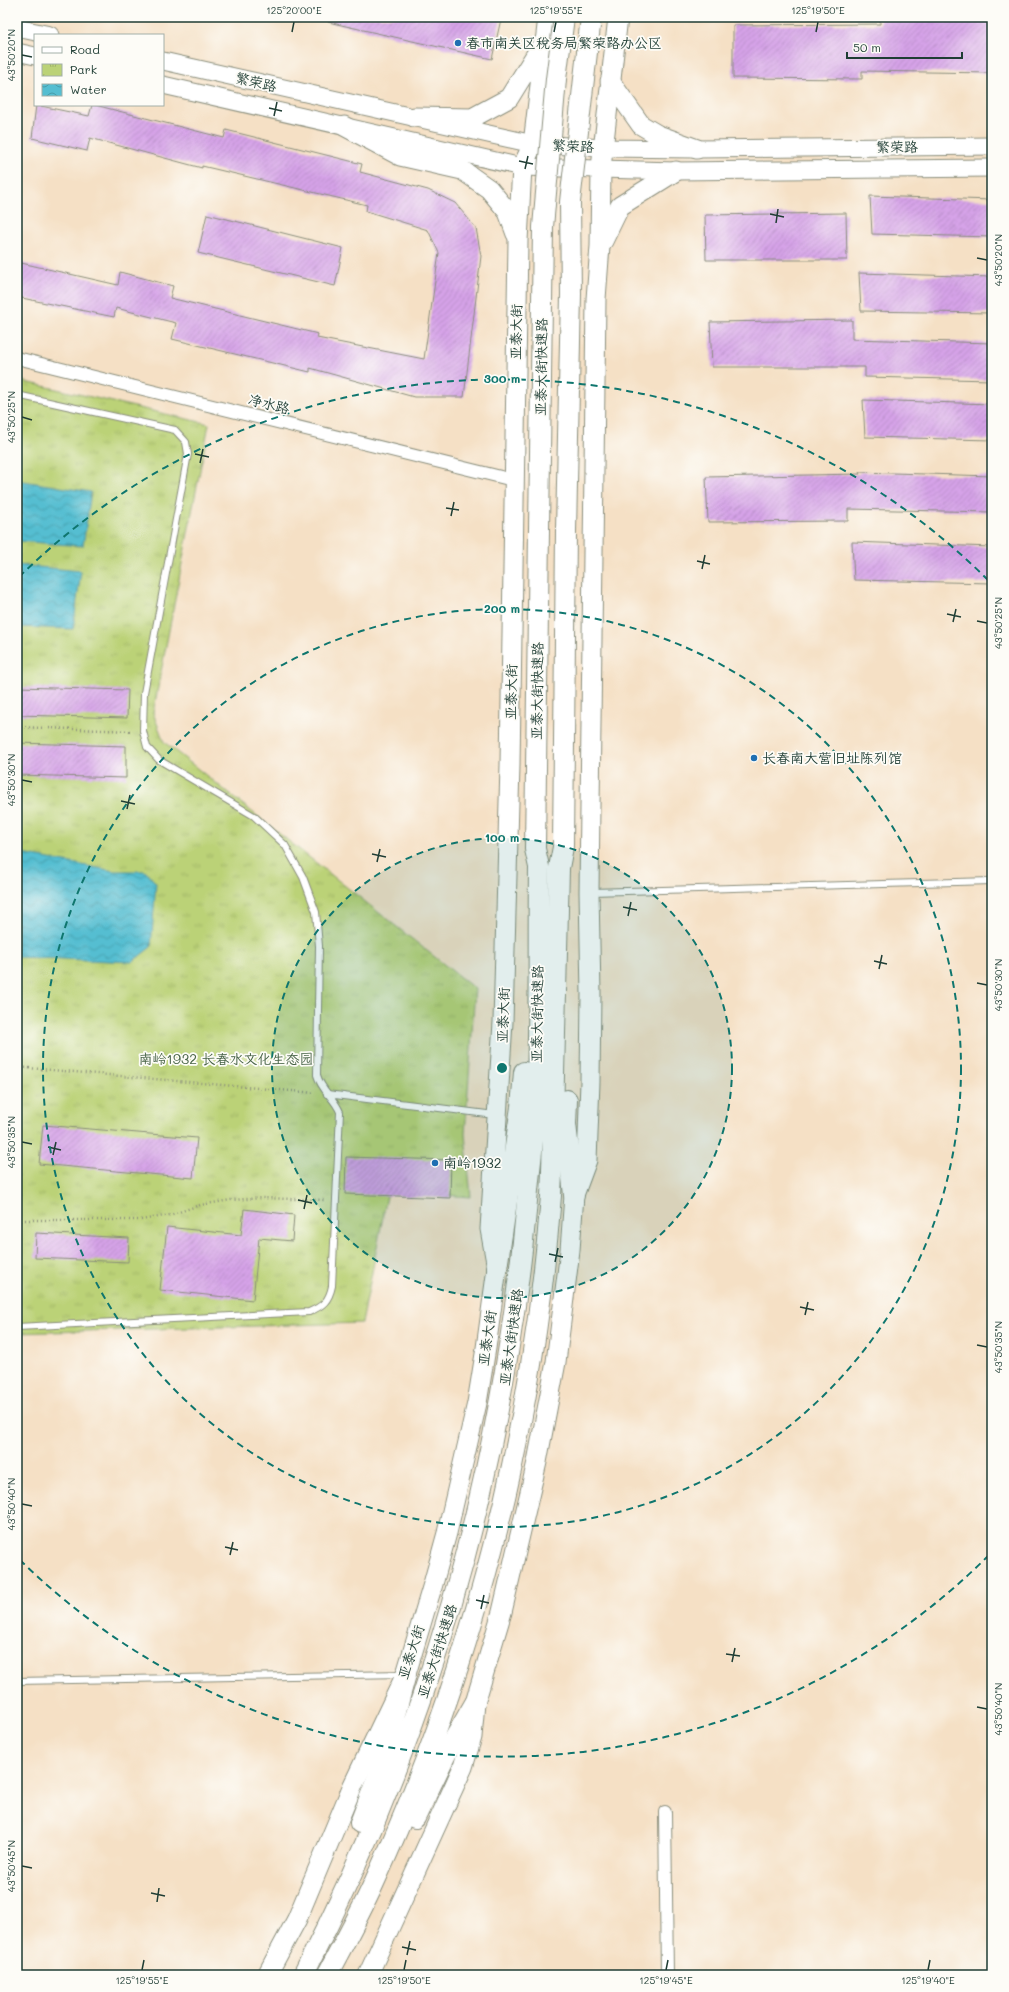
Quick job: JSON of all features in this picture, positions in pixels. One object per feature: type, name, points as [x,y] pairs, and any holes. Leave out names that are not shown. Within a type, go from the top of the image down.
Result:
[{"type":"highway","name":"亚泰大街快速路","points":[[302,1975],[357,1863],[382,1806],[402,1753],[457,1588],[471,1538],[495,1428],[506,1369],[518,1289],[536,1104],[539,867],[535,849],[543,227],[556,79],[564,17]]},
{"type":"highway","name":"亚泰大街快速路","points":[[327,1975],[374,1883],[436,1729],[462,1653],[494,1539],[519,1428],[537,1316],[551,1194],[559,868],[563,847],[566,531],[571,302],[570,202],[591,17]]},
{"type":"highway","points":[[563,847],[572,868],[566,1124],[574,1195]]},
{"type":"highway","points":[[497,1268],[522,1100],[527,868],[535,849]]},
{"type":"highway","points":[[290,1975],[316,1923],[370,1800],[406,1674]]},
{"type":"highway","points":[[341,1975],[375,1909],[448,1750],[475,1703]]},
{"type":"main road","name":"亚泰大街","points":[[267,1975],[297,1919],[353,1785],[406,1674],[433,1584],[477,1403],[497,1268],[490,1229],[503,1022],[510,764],[513,480],[518,241],[522,167],[533,144],[548,17]]},
{"type":"main road","points":[[368,1975],[463,1767],[472,1737],[475,1703],[502,1612],[542,1434],[556,1362],[562,1318],[574,1195],[587,1160],[591,994],[589,892],[596,299],[600,246],[601,168],[618,17]]},
{"type":"main road","points":[[17,28],[45,34]]},
{"type":"main road","points":[[414,117],[472,118],[509,98],[546,38]]},
{"type":"main road","points":[[17,52],[34,56]]},
{"type":"main road","name":"繁荣路","points":[[164,61],[533,144],[604,148],[697,149],[992,146]]},
{"type":"main road","points":[[610,81],[641,125],[658,135],[697,149]]},
{"type":"main road","name":"繁荣路","points":[[164,85],[522,167],[676,171],[992,168]]},
{"type":"main road","points":[[344,126],[400,156],[462,170],[489,189],[508,212],[518,241]]},
{"type":"main road","points":[[600,246],[620,206],[676,171]]},
{"type":"street","name":"净水路","points":[[17,358],[513,480]]},
{"type":"street","points":[[665,1812],[667,1975]]},
{"type":"lane","points":[[17,395],[175,430],[186,442],[188,454],[144,693],[143,731],[147,747],[159,760],[259,821],[285,845],[303,877],[316,912],[319,946],[317,1075],[320,1086],[337,1103],[340,1112],[332,1286],[330,1298],[320,1307],[309,1312],[17,1327]]},
{"type":"lane","points":[[589,892],[992,881]]},
{"type":"lane","points":[[328,1094],[498,1115]]},
{"type":"lane","points":[[17,1681],[406,1674]]},
{"type":"path","points":[[17,727],[143,731]]},
{"type":"path","points":[[17,1067],[328,1094]]},
{"type":"path","points":[[17,1220],[141,1220],[170,1215],[200,1205],[231,1200],[262,1198],[336,1201]]},
{"type":"green space","name":"南岭1932 长春水文化生态园","points":[[17,380],[209,424],[153,713],[164,742],[475,989],[465,1134],[471,1197],[388,1191],[362,1323],[17,1333]]},
{"type":"water","points":[[17,480],[91,492],[83,546],[17,541]]},
{"type":"water","points":[[17,565],[81,571],[73,629],[17,627]]},
{"type":"water","points":[[17,853],[114,871],[145,871],[156,883],[151,947],[132,962],[17,957]]},
{"type":"building","name":"春市南关区税务局繁荣路办公区","points":[[329,17],[493,17],[501,19],[492,59],[328,22]]},
{"type":"building","points":[[880,18],[992,18],[992,73],[862,71],[862,79],[733,78],[733,25],[880,24]]},
{"type":"building","points":[[36,106],[89,116],[92,106],[99,106],[224,138],[226,130],[362,164],[360,172],[428,190],[455,203],[476,228],[481,256],[464,397],[414,397],[310,368],[310,372],[172,339],[176,323],[116,308],[114,317],[17,297],[17,262],[118,285],[120,272],[173,286],[170,298],[318,334],[317,338],[424,359],[439,253],[428,230],[366,211],[367,205],[202,166],[202,168],[90,138],[87,151],[32,138]]},
{"type":"building","points":[[870,196],[992,200],[992,237],[872,234]]},
{"type":"building","points":[[846,213],[847,260],[706,260],[705,215]]},
{"type":"building","points":[[207,214],[343,248],[335,286],[198,253]]},
{"type":"building","points":[[859,273],[992,277],[992,313],[861,311]]},
{"type":"building","points":[[852,320],[852,339],[992,343],[992,380],[865,377],[865,367],[712,367],[710,322]]},
{"type":"building","points":[[863,400],[992,404],[992,440],[865,437]]},
{"type":"building","points":[[859,472],[992,476],[992,512],[848,509],[848,521],[708,522],[706,477],[860,474]]},
{"type":"building","points":[[852,542],[992,547],[992,583],[854,580]]},
{"type":"building","points":[[17,687],[128,690],[127,718],[17,715]]},
{"type":"building","points":[[17,743],[126,746],[126,778],[17,775]]},
{"type":"building","points":[[43,1125],[197,1138],[193,1178],[39,1164]]},
{"type":"building","points":[[346,1157],[451,1160],[450,1198],[345,1194]]},
{"type":"building","points":[[244,1209],[294,1215],[292,1241],[259,1238],[253,1300],[160,1290],[167,1227],[241,1235]]},
{"type":"building","points":[[36,1233],[129,1238],[128,1262],[35,1258]]},
{"type":"place","name":"春市南关区税务局繁荣路办公区","points":[[458,43]]},
{"type":"place","name":"长春南大营旧址陈列馆","points":[[754,758]]},
{"type":"place","name":"南岭1932","points":[[435,1163]]}]
